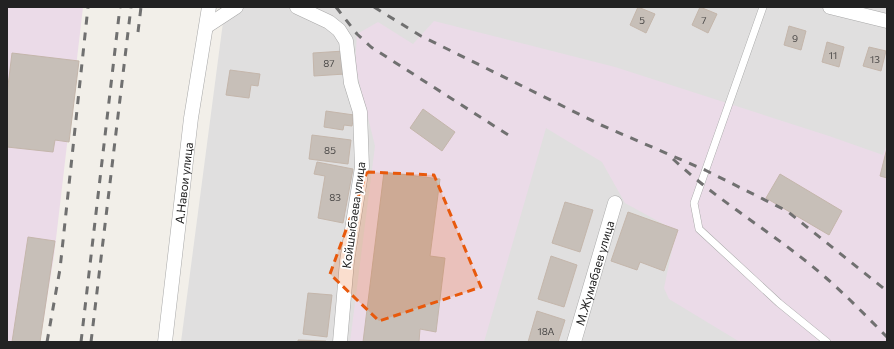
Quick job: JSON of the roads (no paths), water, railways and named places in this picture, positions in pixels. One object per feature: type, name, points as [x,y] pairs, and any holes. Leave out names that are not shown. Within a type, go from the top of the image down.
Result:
[{"type":"street","name":"А.Навои улица","points":[[165,342],[191,118],[209,7]]},
{"type":"street","points":[[207,26],[236,7]]},
{"type":"street","name":"Койшыбаева улица","points":[[297,7],[329,22],[339,30],[346,41],[351,83],[360,112],[362,167],[346,261],[340,342]]},
{"type":"street","points":[[830,7],[887,21]]},
{"type":"street","name":"М.Жумабаев улица","points":[[574,342],[615,203]]},
{"type":"lane","points":[[763,7],[694,203],[699,228],[778,303],[827,342]]},
{"type":"railway","points":[[47,342],[60,269],[88,7]]},
{"type":"railway","points":[[81,342],[120,7]]},
{"type":"railway","points":[[91,342],[131,7]]},
{"type":"railway","points":[[138,32],[141,7]]},
{"type":"railway","points":[[336,7],[357,34],[371,47],[513,138]]},
{"type":"railway","points":[[374,7],[421,36],[601,125],[705,170],[787,211],[887,291]]},
{"type":"railway","points":[[673,159],[729,205],[807,262],[825,277],[887,337]]}]
